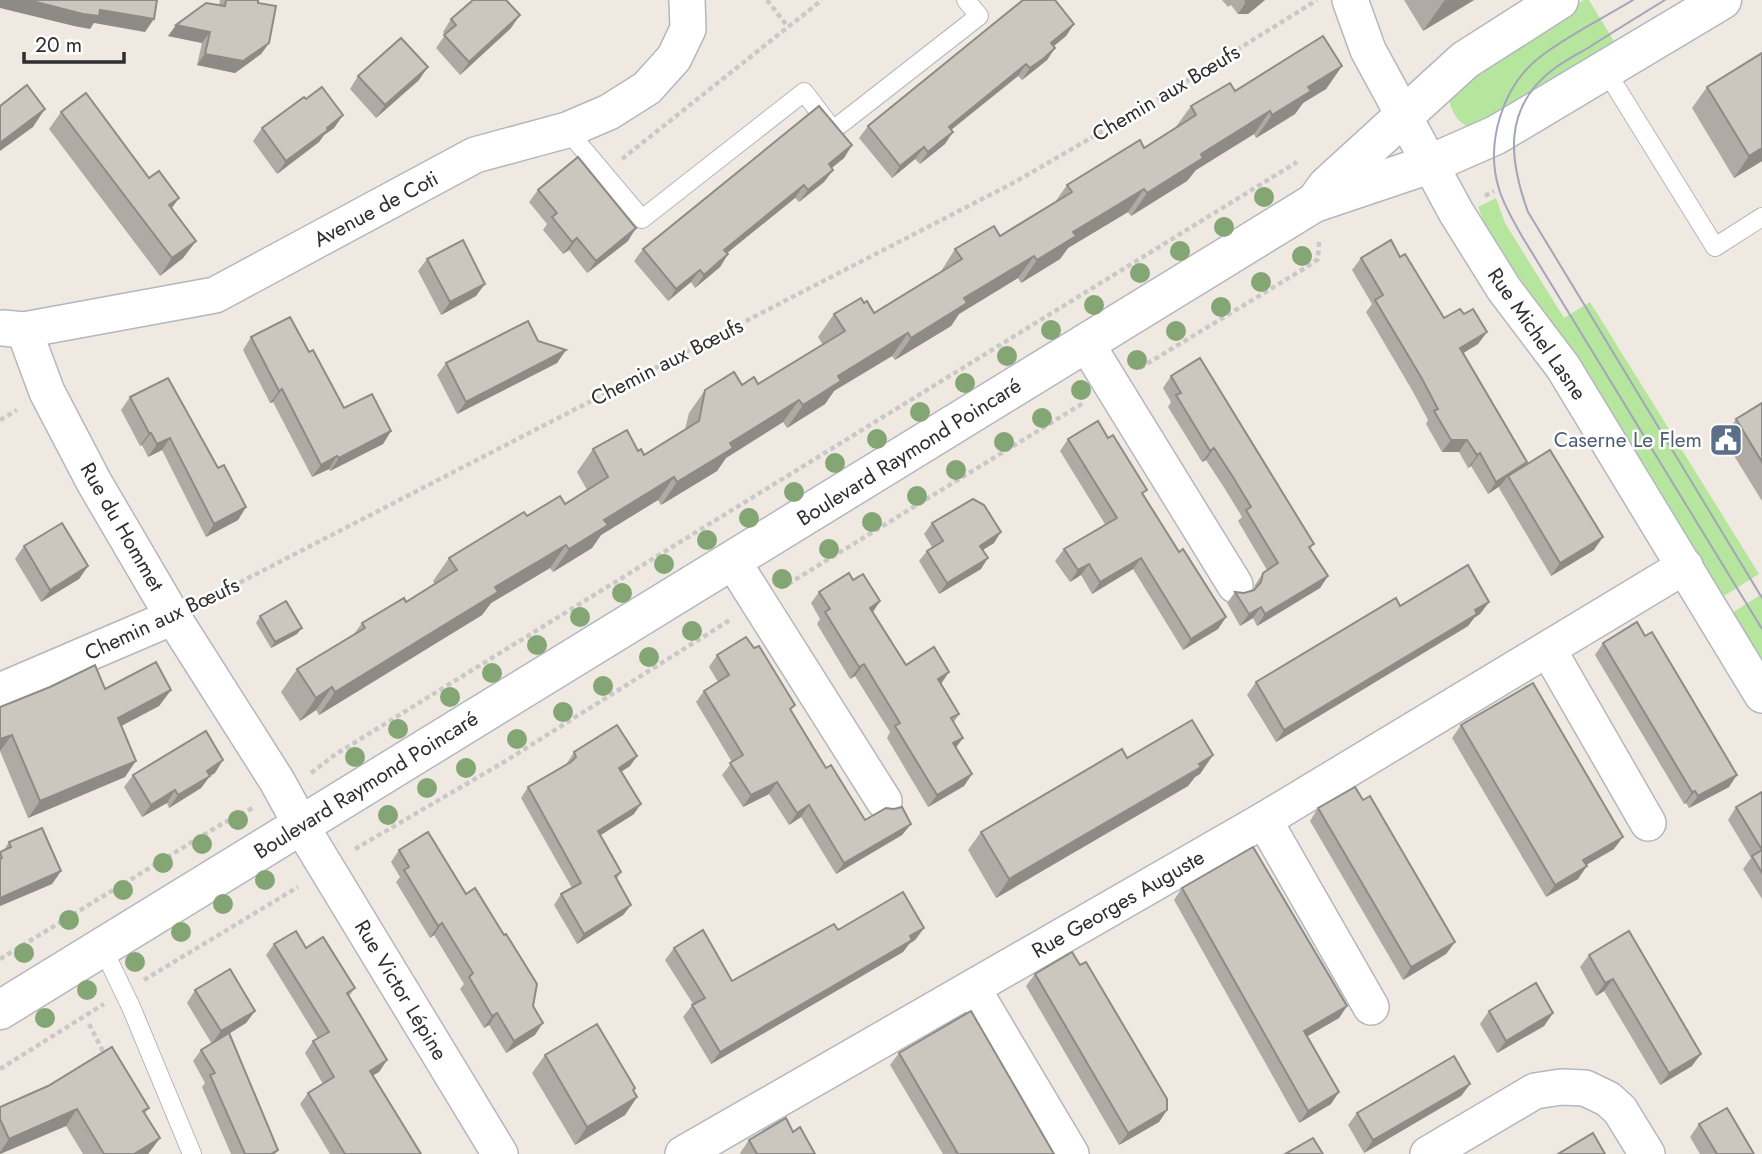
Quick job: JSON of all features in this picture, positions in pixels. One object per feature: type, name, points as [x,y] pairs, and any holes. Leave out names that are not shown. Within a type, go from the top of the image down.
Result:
[{"type":"main road","name":"Boulevard Raymond Poincaré","points":[[1314,203],[1327,186],[1431,89],[1465,61],[1559,0]]},
{"type":"main road","name":"Boulevard Raymond Poincaré","points":[[0,1010],[1314,203],[1430,164],[1515,124],[1722,0]]},
{"type":"street","name":"Avenue de Coti","points":[[12,328],[215,295],[475,155],[567,130],[609,113],[647,88],[674,58],[688,29],[687,0]]},
{"type":"street","name":"Rue Michel Lasne","points":[[1350,0],[1368,50],[1456,212],[1504,289],[1563,368],[1762,695]]},
{"type":"street","name":"Rue du Hommet","points":[[12,328],[94,482],[173,617],[277,781],[301,825]]},
{"type":"street","points":[[1086,343],[1235,585]]},
{"type":"street","points":[[732,561],[884,801]]},
{"type":"street","name":"Rue Georges Auguste","points":[[690,1152],[1264,820],[1685,566]]},
{"type":"street","name":"Chemin aux Bœufs","points":[[0,691],[173,617]]},
{"type":"street","points":[[1548,649],[1648,822]]},
{"type":"street","points":[[1264,820],[1371,1007]]},
{"type":"street","name":"Rue Victor Lépine","points":[[301,825],[500,1154]]},
{"type":"street","points":[[973,989],[1071,1154]]},
{"type":"street","points":[[1429,1154],[1535,1091],[1561,1087],[1585,1088],[1608,1099],[1620,1110],[1647,1154]]},
{"type":"lane","points":[[567,130],[642,219],[804,92],[833,130],[978,16],[965,0]]},
{"type":"lane","points":[[1606,71],[1715,247],[1762,216]]},
{"type":"lane","points":[[102,947],[192,1154]]},
{"type":"path","points":[[766,0],[788,27]]},
{"type":"path","points":[[603,174],[822,0]]},
{"type":"path","name":"Chemin aux Bœufs","points":[[173,617],[1015,182],[1158,99],[1317,0]]},
{"type":"path","points":[[301,779],[336,754],[1308,156]]},
{"type":"path","points":[[778,590],[1318,259],[1319,232],[1314,203]]},
{"type":"path","points":[[350,852],[492,769],[734,618]]},
{"type":"path","points":[[0,960],[220,825],[262,803]]},
{"type":"path","points":[[0,1069],[300,886]]},
{"type":"path","points":[[89,1024],[112,1068]]},
{"type":"green space","points":[[1584,0],[1589,0],[1621,53],[1475,129],[1458,119],[1449,100],[1479,63]]},
{"type":"green space","points":[[1496,198],[1505,223],[1564,318],[1590,302],[1759,574],[1719,599],[1490,237],[1478,207]]},
{"type":"green space","points":[[1762,594],[1762,672],[1727,616]]},
{"type":"building","points":[[28,0],[157,0],[154,19],[100,10],[99,16],[83,14]]},
{"type":"building","points":[[226,0],[258,0],[258,3],[276,6],[269,43],[243,61],[205,54],[210,32],[176,25],[206,3],[225,6]]},
{"type":"building","points":[[473,0],[506,0],[520,15],[469,62],[444,35],[456,25],[451,19]]},
{"type":"building","points":[[1023,0],[1055,0],[1074,24],[1051,43],[1055,48],[1043,59],[1030,68],[1026,64],[949,127],[953,132],[928,152],[924,147],[900,166],[868,126]]},
{"type":"building","points":[[1323,36],[1342,66],[1308,87],[1311,91],[1272,115],[1270,111],[1201,154],[1203,158],[1147,193],[1144,189],[1073,232],[1076,236],[1037,260],[1034,256],[964,298],[967,303],[911,338],[908,333],[854,366],[838,376],[841,381],[803,405],[799,400],[730,443],[733,448],[677,482],[674,477],[604,520],[608,525],[569,549],[566,545],[495,587],[498,592],[335,692],[332,687],[316,698],[297,669],[365,628],[362,623],[404,598],[406,602],[457,570],[449,558],[524,512],[527,516],[560,496],[565,504],[608,477],[593,449],[627,430],[638,451],[641,449],[644,455],[699,421],[705,390],[734,372],[742,385],[754,377],[758,384],[845,331],[834,314],[861,298],[864,303],[867,301],[874,313],[962,259],[955,249],[994,226],[1000,236],[1072,192],[1067,185],[1140,140],[1144,148],[1196,115],[1191,106],[1230,83],[1235,91]]},
{"type":"building","points":[[401,38],[428,67],[385,105],[358,76]]},
{"type":"building","points":[[1762,53],[1762,148],[1749,156],[1707,87]]},
{"type":"building","points":[[27,85],[45,109],[0,143],[0,106]]},
{"type":"building","points":[[322,87],[343,115],[327,128],[328,130],[286,161],[262,128]]},
{"type":"building","points":[[86,93],[149,178],[159,171],[179,198],[169,205],[196,241],[172,258],[61,112]]},
{"type":"building","points":[[819,106],[852,145],[829,164],[833,170],[808,190],[804,185],[724,250],[728,254],[704,275],[700,270],[676,289],[643,249]]},
{"type":"building","points":[[578,157],[636,228],[596,261],[577,238],[572,242],[552,217],[557,213],[538,190]]},
{"type":"building","points":[[463,240],[485,284],[450,302],[427,259]]},
{"type":"building","points":[[1391,240],[1400,257],[1405,254],[1444,318],[1460,309],[1464,314],[1473,309],[1487,332],[1460,348],[1527,462],[1496,482],[1480,453],[1477,455],[1467,440],[1451,440],[1434,411],[1438,409],[1421,377],[1375,300],[1383,295],[1361,258]]},
{"type":"building","points":[[290,317],[309,352],[313,350],[344,408],[372,394],[391,431],[321,465],[282,389],[279,391],[251,337]]},
{"type":"building","points":[[528,321],[538,341],[566,350],[466,402],[446,363]]},
{"type":"building","points":[[1200,358],[1314,544],[1309,547],[1328,576],[1265,614],[1261,607],[1249,614],[1235,592],[1254,590],[1261,582],[1263,573],[1278,563],[1246,510],[1251,507],[1233,477],[1214,448],[1210,451],[1176,395],[1181,393],[1171,376]]},
{"type":"building","points":[[168,378],[218,468],[224,465],[246,507],[214,524],[170,438],[157,444],[130,397]]},
{"type":"building","points":[[1762,403],[1762,462],[1736,419]]},
{"type":"building","points":[[1098,421],[1108,438],[1113,435],[1147,490],[1142,493],[1179,552],[1183,549],[1226,617],[1191,639],[1141,558],[1100,582],[1089,564],[1078,570],[1064,549],[1117,518],[1068,439]]},
{"type":"building","points":[[1550,450],[1603,537],[1560,563],[1508,476]]},
{"type":"building","points":[[973,499],[984,505],[1001,532],[980,546],[988,558],[947,583],[927,551],[943,541],[932,523]]},
{"type":"building","points":[[62,523],[88,566],[50,590],[24,546]]},
{"type":"building","points":[[1468,565],[1489,602],[1475,610],[1477,614],[1284,730],[1256,682],[1396,598],[1400,606]]},
{"type":"building","points":[[849,573],[853,580],[863,574],[880,601],[870,608],[906,665],[934,647],[949,672],[938,679],[959,714],[951,718],[963,738],[953,743],[972,774],[937,795],[895,726],[900,723],[864,664],[859,667],[825,612],[830,609],[819,592]]},
{"type":"building","points":[[286,601],[302,628],[275,642],[260,616]]},
{"type":"building","points":[[1637,622],[1645,636],[1652,632],[1737,775],[1698,796],[1695,791],[1692,792],[1603,643]]},
{"type":"building","points":[[746,637],[754,648],[759,646],[795,705],[790,709],[813,747],[826,768],[831,765],[865,820],[886,808],[902,807],[911,824],[844,863],[809,805],[797,813],[777,782],[751,795],[730,763],[743,755],[704,691],[729,675],[717,655]]},
{"type":"building","points":[[156,662],[171,690],[118,718],[136,761],[40,801],[12,735],[0,739],[0,707],[95,665],[105,689]]},
{"type":"building","points":[[1533,683],[1623,837],[1583,860],[1587,866],[1555,885],[1461,725]]},
{"type":"building","points":[[1192,720],[1213,755],[1199,764],[1201,767],[1009,879],[981,832],[1122,749],[1127,758]]},
{"type":"building","points":[[617,725],[637,756],[619,768],[641,804],[598,831],[621,872],[615,876],[631,905],[584,934],[561,894],[581,883],[528,787],[571,762],[576,757],[574,752]]},
{"type":"building","points":[[206,731],[223,760],[207,771],[210,776],[178,795],[175,790],[151,805],[133,775]]},
{"type":"building","points":[[1355,787],[1363,800],[1370,796],[1455,942],[1411,967],[1318,808]]},
{"type":"building","points":[[1762,792],[1762,850],[1736,807]]},
{"type":"building","points":[[42,828],[61,871],[0,898],[0,852],[11,847],[9,842]]},
{"type":"building","points":[[428,832],[466,894],[475,888],[537,984],[533,1006],[543,1023],[514,1041],[497,1013],[492,1016],[469,977],[473,973],[442,923],[438,926],[404,870],[409,867],[399,850]]},
{"type":"building","points":[[1253,847],[1347,1006],[1304,1031],[1339,1092],[1308,1111],[1182,888]]},
{"type":"building","points":[[1762,850],[1762,873],[1752,856]]},
{"type":"building","points":[[903,892],[924,928],[910,936],[912,940],[720,1052],[692,1005],[705,998],[674,948],[703,930],[732,981],[834,924],[838,930]]},
{"type":"building","points":[[296,931],[306,948],[323,937],[355,988],[347,993],[387,1060],[370,1071],[421,1154],[345,1154],[308,1093],[334,1077],[313,1041],[329,1032],[274,944]]},
{"type":"building","points":[[1629,931],[1701,1054],[1669,1073],[1613,979],[1605,983],[1589,955]]},
{"type":"building","points":[[1072,952],[1080,965],[1086,962],[1167,1099],[1167,1110],[1128,1133],[1035,974]]},
{"type":"building","points":[[230,969],[255,1011],[221,1031],[195,990]]},
{"type":"building","points":[[1536,983],[1553,1013],[1506,1041],[1489,1011]]},
{"type":"building","points":[[971,1011],[1054,1154],[958,1154],[899,1053]]},
{"type":"building","points":[[597,1024],[635,1088],[633,1090],[637,1097],[587,1127],[545,1055]]},
{"type":"building","points":[[229,1033],[278,1150],[271,1154],[245,1154],[210,1075],[215,1073],[201,1050]]},
{"type":"building","points":[[112,1047],[149,1108],[143,1111],[160,1138],[134,1154],[104,1154],[77,1109],[9,1139],[0,1119],[0,1107],[48,1086]]},
{"type":"building","points":[[1454,1056],[1470,1084],[1373,1140],[1357,1113]]},
{"type":"building","points":[[1727,1108],[1754,1154],[1717,1154],[1699,1124]]},
{"type":"building","points":[[786,1118],[793,1132],[800,1127],[815,1154],[757,1154],[749,1140]]},
{"type":"building","points":[[1593,1133],[1605,1154],[1558,1154]]},
{"type":"building","points":[[1313,1138],[1323,1154],[1285,1154]]},
{"type":"tram line","points":[[1633,0],[1562,41],[1527,69],[1516,84],[1500,117],[1494,153],[1495,172],[1504,202],[1523,238],[1762,629]]},
{"type":"tram line","points":[[1665,0],[1560,65],[1535,86],[1524,102],[1518,119],[1514,155],[1528,212],[1762,598]]},
{"type":"place","name":"Caserne Le Flem","points":[[1726,440]]}]
